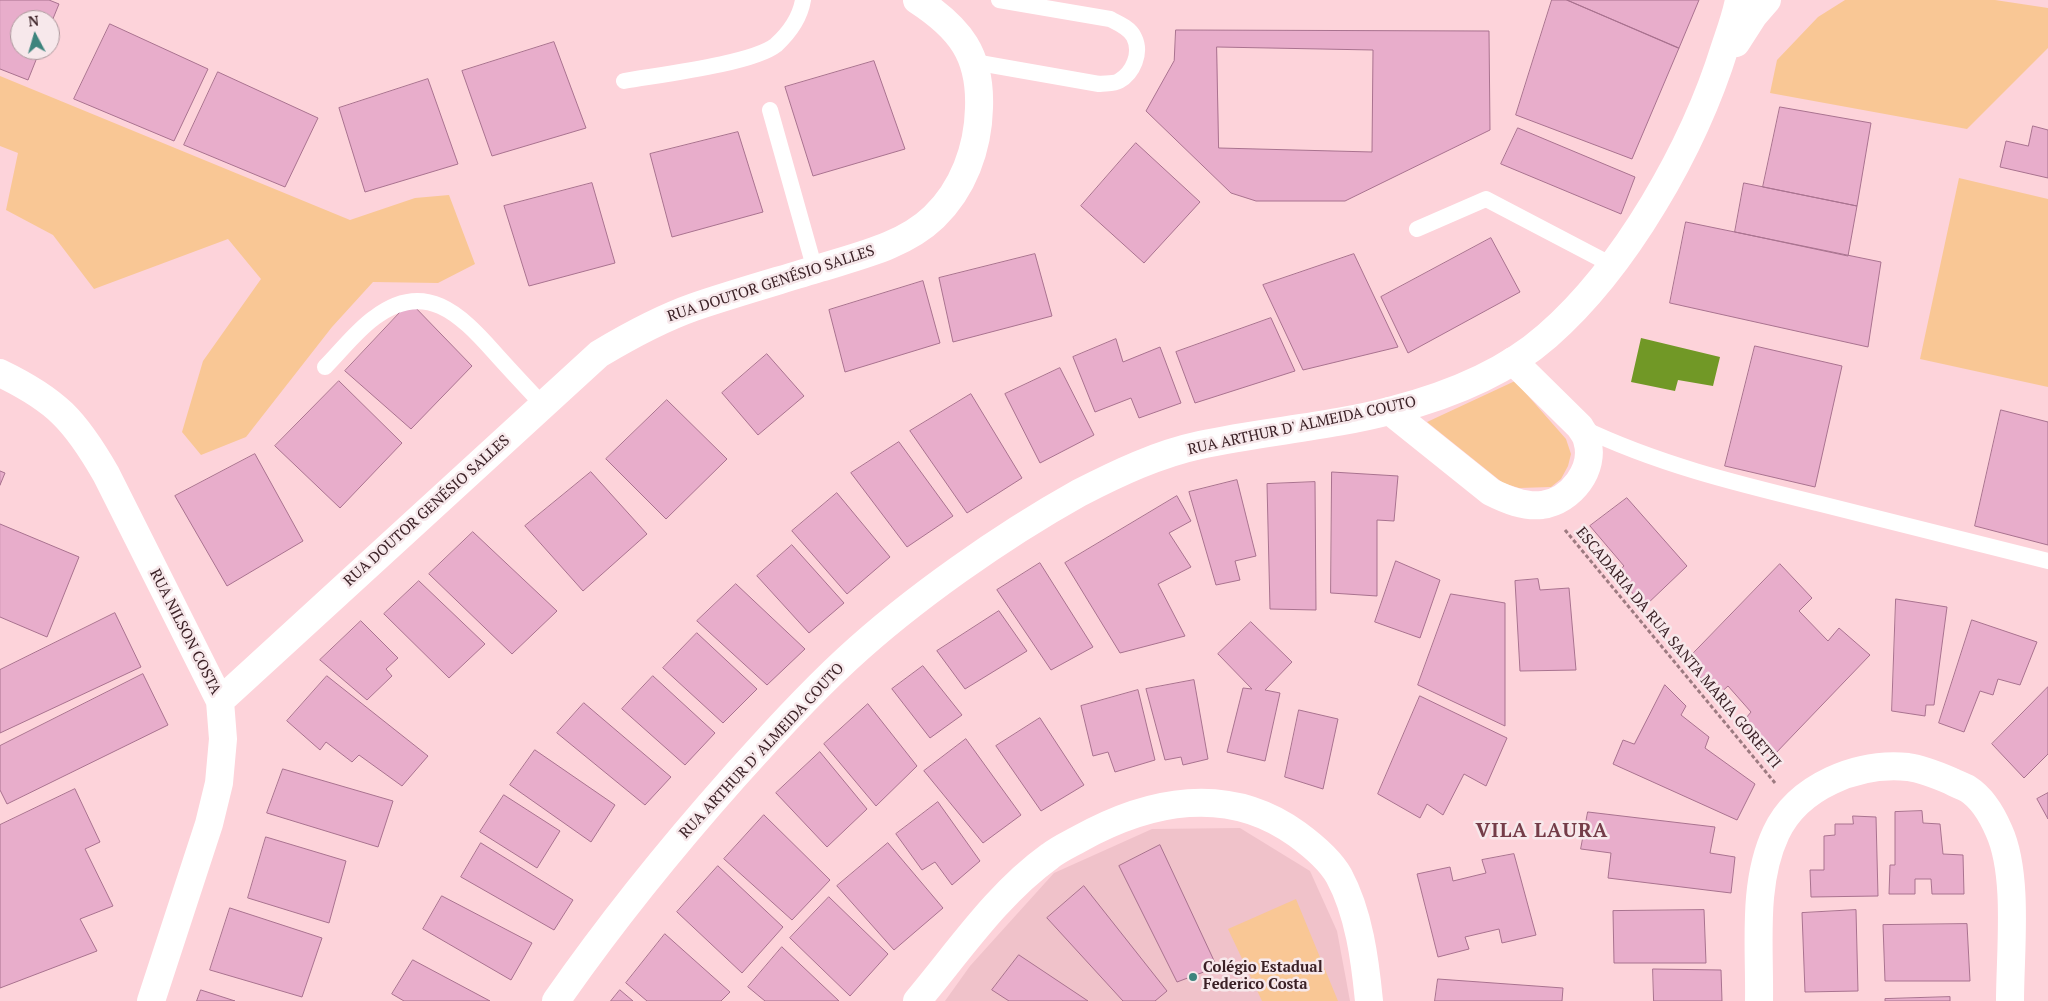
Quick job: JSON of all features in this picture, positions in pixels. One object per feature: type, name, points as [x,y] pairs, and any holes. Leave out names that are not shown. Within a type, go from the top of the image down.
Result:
[{"type":"street","name":"RUA DOUTOR GENÉSIO SALLES","points":[[220,701],[598,354],[641,329],[692,308],[866,254],[904,238],[933,218],[956,191],[971,159],[979,126],[980,92],[974,62],[961,38],[944,18],[917,0]]},
{"type":"street","name":"RUA ARTHUR D' ALMEIDA COUTO","points":[[556,1001],[629,900],[767,741],[847,659],[926,594],[998,544],[1077,495],[1133,466],[1196,446],[1390,411],[1453,391],[1513,361],[1547,336],[1612,264],[1645,217],[1685,148],[1717,74],[1739,0]]},
{"type":"street","name":"RUA ARTHUR D' ALMEIDA COUTO","points":[[1717,74],[1754,16],[1767,0]]},
{"type":"street","points":[[1390,411],[1491,492],[1508,501],[1528,505],[1543,505],[1561,498],[1583,478],[1589,452],[1587,440],[1580,426],[1513,361]]},
{"type":"street","name":"RUA NILSON COSTA","points":[[0,372],[24,384],[62,410],[86,440],[106,474],[220,701],[223,739],[219,783],[209,824],[151,1001]]},
{"type":"street","points":[[1759,1001],[1760,887],[1768,855],[1777,831],[1795,806],[1818,787],[1849,774],[1880,768],[1908,767],[1936,774],[1968,789],[1985,807],[2000,832],[2007,857],[2011,911],[2010,1001]]},
{"type":"street","points":[[917,1001],[1007,893],[1050,855],[1105,824],[1156,806],[1199,801],[1241,807],[1281,823],[1312,845],[1339,875],[1352,906],[1369,1001]]},
{"type":"lane","points":[[624,81],[743,59],[774,46],[794,25],[803,0]]},
{"type":"lane","points":[[974,62],[1099,84],[1117,82],[1132,70],[1137,54],[1134,37],[1123,25],[1110,19],[999,0]]},
{"type":"lane","points":[[770,110],[815,270]]},
{"type":"lane","points":[[1418,229],[1486,199],[1612,264]]},
{"type":"lane","points":[[325,366],[374,318],[391,308],[410,302],[424,301],[450,310],[468,324],[543,405]]},
{"type":"lane","points":[[1580,426],[1621,447],[1706,475],[2048,561]]},
{"type":"path","name":"ESCADARIA DA RUA SANTA MARIA GORETTI","points":[[1543,505],[1795,806]]},
{"type":"shaded area","points":[[1845,0],[1995,0],[2048,8],[2048,48],[1967,129],[1770,93],[1777,60],[1818,17]]},
{"type":"shaded area","points":[[0,76],[350,220],[415,198],[449,195],[475,264],[438,283],[373,282],[332,327],[246,437],[201,455],[182,432],[203,361],[261,279],[228,239],[94,289],[53,235],[6,210],[18,153],[0,146]]},
{"type":"shaded area","points":[[1959,178],[2048,199],[2048,387],[1920,359]]},
{"type":"shaded area","points":[[1641,338],[1720,357],[1713,386],[1678,380],[1675,391],[1631,382]]},
{"type":"shaded area","points":[[1515,381],[1566,439],[1571,454],[1568,466],[1561,479],[1551,487],[1519,488],[1503,483],[1427,422]]},
{"type":"shaded area","points":[[1240,828],[1310,871],[1337,931],[1350,1001],[945,1001],[970,966],[1054,873],[1152,829]]},
{"type":"shaded area","points":[[1296,899],[1338,1001],[1262,1001],[1228,929]]},
{"type":"building","points":[[0,0],[49,0],[59,4],[57,10],[10,10],[10,60],[36,60],[28,80],[0,69]]},
{"type":"building","points":[[1552,0],[1567,0],[1679,48],[1632,159],[1516,115]]},
{"type":"building","points":[[1567,0],[1699,0],[1679,48]]},
{"type":"building","points":[[110,24],[208,69],[174,141],[74,99]]},
{"type":"building","points":[[1176,30],[1489,31],[1490,130],[1345,201],[1256,201],[1231,193],[1146,111],[1174,61]]},
{"type":"building","points":[[554,42],[586,128],[492,156],[462,71]]},
{"type":"building","points":[[1217,47],[1373,50],[1372,152],[1219,148]]},
{"type":"building","points":[[874,61],[905,149],[813,176],[785,87]]},
{"type":"building","points":[[218,72],[318,118],[285,187],[184,145]]},
{"type":"building","points":[[428,79],[458,164],[365,192],[339,108]]},
{"type":"building","points":[[1780,107],[1871,123],[1857,206],[1763,187]]},
{"type":"building","points":[[2033,126],[2048,130],[2048,178],[2000,167],[2006,141],[2028,146]]},
{"type":"building","points":[[1518,128],[1635,177],[1621,214],[1501,164]]},
{"type":"building","points":[[738,132],[763,212],[672,237],[650,154]]},
{"type":"building","points":[[1136,143],[1200,202],[1144,263],[1081,206]]},
{"type":"building","points":[[592,183],[615,263],[529,286],[504,206]]},
{"type":"building","points":[[1744,183],[1857,206],[1848,256],[1735,232]]},
{"type":"building","points":[[1686,222],[1881,262],[1868,347],[1670,303]]},
{"type":"building","points":[[1491,238],[1520,292],[1408,353],[1381,297]]},
{"type":"building","points":[[1035,254],[1052,316],[953,342],[939,278]]},
{"type":"building","points":[[1354,254],[1398,347],[1303,370],[1263,285]]},
{"type":"building","points":[[923,281],[940,343],[845,372],[829,310]]},
{"type":"building","points":[[410,302],[472,366],[411,429],[345,371]]},
{"type":"building","points":[[1271,318],[1295,371],[1195,403],[1176,352]]},
{"type":"building","points":[[1116,339],[1123,362],[1160,347],[1181,403],[1139,418],[1131,398],[1095,412],[1073,357]]},
{"type":"building","points":[[1755,346],[1842,366],[1815,487],[1725,466]]},
{"type":"building","points":[[767,354],[804,396],[758,435],[722,393]]},
{"type":"building","points":[[1060,368],[1094,435],[1040,463],[1005,394]]},
{"type":"building","points":[[339,381],[402,443],[340,508],[275,446]]},
{"type":"building","points":[[971,394],[1022,478],[967,513],[910,431]]},
{"type":"building","points":[[667,400],[727,459],[666,519],[606,459]]},
{"type":"building","points":[[2001,410],[2048,422],[2048,545],[1975,526]]},
{"type":"building","points":[[899,442],[953,516],[907,547],[851,473]]},
{"type":"building","points":[[255,454],[303,541],[227,586],[175,496]]},
{"type":"building","points":[[0,471],[5,473],[0,485]]},
{"type":"building","points":[[591,472],[647,534],[583,591],[525,526]]},
{"type":"building","points":[[1332,472],[1398,476],[1394,521],[1377,520],[1377,596],[1331,593]]},
{"type":"building","points":[[1237,480],[1256,556],[1235,561],[1240,580],[1216,585],[1189,492]]},
{"type":"building","points":[[1315,482],[1316,610],[1270,609],[1267,484]]},
{"type":"building","points":[[837,493],[890,557],[847,594],[792,531]]},
{"type":"building","points":[[1177,496],[1191,521],[1169,533],[1191,567],[1158,584],[1185,636],[1120,653],[1065,563]]},
{"type":"building","points":[[1627,498],[1687,566],[1644,607],[1616,573],[1624,566],[1590,526]]},
{"type":"building","points":[[0,524],[79,557],[47,637],[0,617]]},
{"type":"building","points":[[473,532],[557,611],[512,654],[429,574]]},
{"type":"building","points":[[792,545],[844,603],[809,633],[757,576]]},
{"type":"building","points":[[1396,561],[1440,580],[1420,638],[1375,622]]},
{"type":"building","points":[[1040,563],[1093,647],[1051,670],[997,590]]},
{"type":"building","points":[[1780,564],[1812,598],[1799,611],[1828,641],[1839,628],[1870,655],[1773,756],[1742,723],[1751,712],[1728,686],[1717,696],[1686,661]]},
{"type":"building","points":[[1538,579],[1540,590],[1569,588],[1576,670],[1520,671],[1515,581]]},
{"type":"building","points":[[419,581],[485,644],[449,678],[384,614]]},
{"type":"building","points":[[736,584],[805,649],[767,685],[697,621]]},
{"type":"building","points":[[1451,594],[1505,603],[1505,726],[1418,685]]},
{"type":"building","points":[[1896,599],[1947,607],[1934,705],[1926,705],[1925,716],[1892,711]]},
{"type":"building","points":[[999,611],[1027,651],[965,689],[937,651]]},
{"type":"building","points":[[115,613],[141,667],[0,733],[0,670]]},
{"type":"building","points":[[1972,620],[2037,642],[2020,685],[1998,679],[1993,695],[1980,691],[1964,732],[1939,723]]},
{"type":"building","points":[[361,621],[398,658],[386,669],[392,676],[367,700],[320,660]]},
{"type":"building","points":[[1251,622],[1292,662],[1265,690],[1280,693],[1265,761],[1227,752],[1243,688],[1252,689],[1218,654]]},
{"type":"building","points":[[697,633],[757,689],[723,723],[663,668]]},
{"type":"building","points":[[923,666],[962,715],[930,738],[892,689]]},
{"type":"building","points":[[143,674],[168,725],[7,804],[0,790],[0,746]]},
{"type":"building","points":[[327,676],[428,756],[402,786],[359,755],[352,762],[326,742],[320,750],[287,721]]},
{"type":"building","points":[[653,676],[715,733],[685,765],[622,709]]},
{"type":"building","points":[[1194,680],[1208,759],[1183,765],[1181,757],[1165,760],[1146,689]]},
{"type":"building","points":[[1665,685],[1686,706],[1681,715],[1709,737],[1705,748],[1755,784],[1737,820],[1613,764],[1623,740],[1634,744]]},
{"type":"building","points":[[2048,687],[2048,754],[2024,778],[1992,744]]},
{"type":"building","points":[[1138,690],[1155,760],[1115,772],[1108,752],[1093,756],[1081,706]]},
{"type":"building","points":[[1420,696],[1507,738],[1486,786],[1464,774],[1443,815],[1427,804],[1420,818],[1378,794]]},
{"type":"building","points":[[584,703],[671,777],[645,805],[557,733]]},
{"type":"building","points":[[868,704],[917,766],[876,806],[824,744]]},
{"type":"building","points":[[1299,710],[1338,719],[1323,789],[1285,777]]},
{"type":"building","points":[[1040,718],[1084,785],[1041,811],[996,746]]},
{"type":"building","points":[[966,739],[1021,815],[983,843],[924,771]]},
{"type":"building","points":[[535,750],[615,805],[591,842],[510,785]]},
{"type":"building","points":[[820,752],[867,809],[827,847],[776,793]]},
{"type":"building","points":[[283,769],[393,801],[378,847],[267,813]]},
{"type":"building","points":[[75,789],[100,842],[85,849],[113,906],[80,919],[97,951],[0,988],[0,825]]},
{"type":"building","points":[[2048,793],[2048,819],[2037,799]]},
{"type":"building","points":[[504,795],[560,831],[537,868],[480,832]]},
{"type":"building","points":[[938,802],[980,861],[952,885],[935,862],[922,870],[896,834]]},
{"type":"building","points":[[1922,811],[1923,823],[1940,824],[1943,854],[1963,855],[1964,894],[1932,894],[1931,879],[1915,879],[1915,894],[1889,894],[1890,865],[1895,865],[1895,812]]},
{"type":"building","points":[[1588,812],[1715,827],[1710,853],[1735,857],[1731,893],[1608,878],[1611,853],[1581,849]]},
{"type":"building","points":[[764,815],[830,880],[792,920],[724,859]]},
{"type":"building","points":[[1853,816],[1876,817],[1878,896],[1811,897],[1810,870],[1824,870],[1824,836],[1835,835],[1835,824],[1853,824]]},
{"type":"building","points":[[266,837],[346,861],[329,923],[248,898]]},
{"type":"building","points":[[481,843],[573,900],[554,930],[461,877]]},
{"type":"building","points":[[888,843],[943,908],[894,950],[837,886]]},
{"type":"building","points":[[1160,845],[1217,967],[1177,982],[1119,866]]},
{"type":"building","points":[[1514,854],[1536,935],[1502,943],[1499,929],[1465,937],[1469,949],[1438,957],[1417,874],[1450,867],[1453,881],[1486,873],[1482,860]]},
{"type":"building","points":[[718,866],[783,927],[742,973],[677,912]]},
{"type":"building","points":[[1084,886],[1167,991],[1155,1001],[1123,1001],[1047,918]]},
{"type":"building","points":[[442,896],[532,943],[511,980],[423,929]]},
{"type":"building","points":[[829,897],[888,954],[850,996],[790,938]]},
{"type":"building","points":[[230,908],[322,938],[302,997],[210,970]]},
{"type":"building","points":[[1704,910],[1706,963],[1614,963],[1613,911]]},
{"type":"building","points":[[1856,910],[1858,991],[1805,992],[1802,913]]},
{"type":"building","points":[[1967,924],[1970,981],[1885,981],[1883,925]]},
{"type":"building","points":[[665,934],[730,992],[721,1001],[647,1001],[626,983]]},
{"type":"building","points":[[782,947],[839,1001],[765,1001],[748,987]]},
{"type":"building","points":[[1019,955],[1088,1001],[1009,1001],[992,990]]},
{"type":"building","points":[[413,960],[490,1001],[404,1001],[392,994]]},
{"type":"building","points":[[1653,969],[1721,970],[1722,1001],[1654,1001]]},
{"type":"building","points":[[1438,979],[1563,988],[1562,1001],[1435,1001]]},
{"type":"building","points":[[201,990],[235,1001],[197,1001]]},
{"type":"building","points":[[620,990],[633,1001],[611,1001]]},
{"type":"building","points":[[1950,997],[1950,1001],[1885,1001],[1885,999]]},
{"type":"place","name":"Colégio Estadual Federico Costa","points":[[1193,977]]},
{"type":"district","name":"VILA LAURA","points":[[1542,831]]}]
